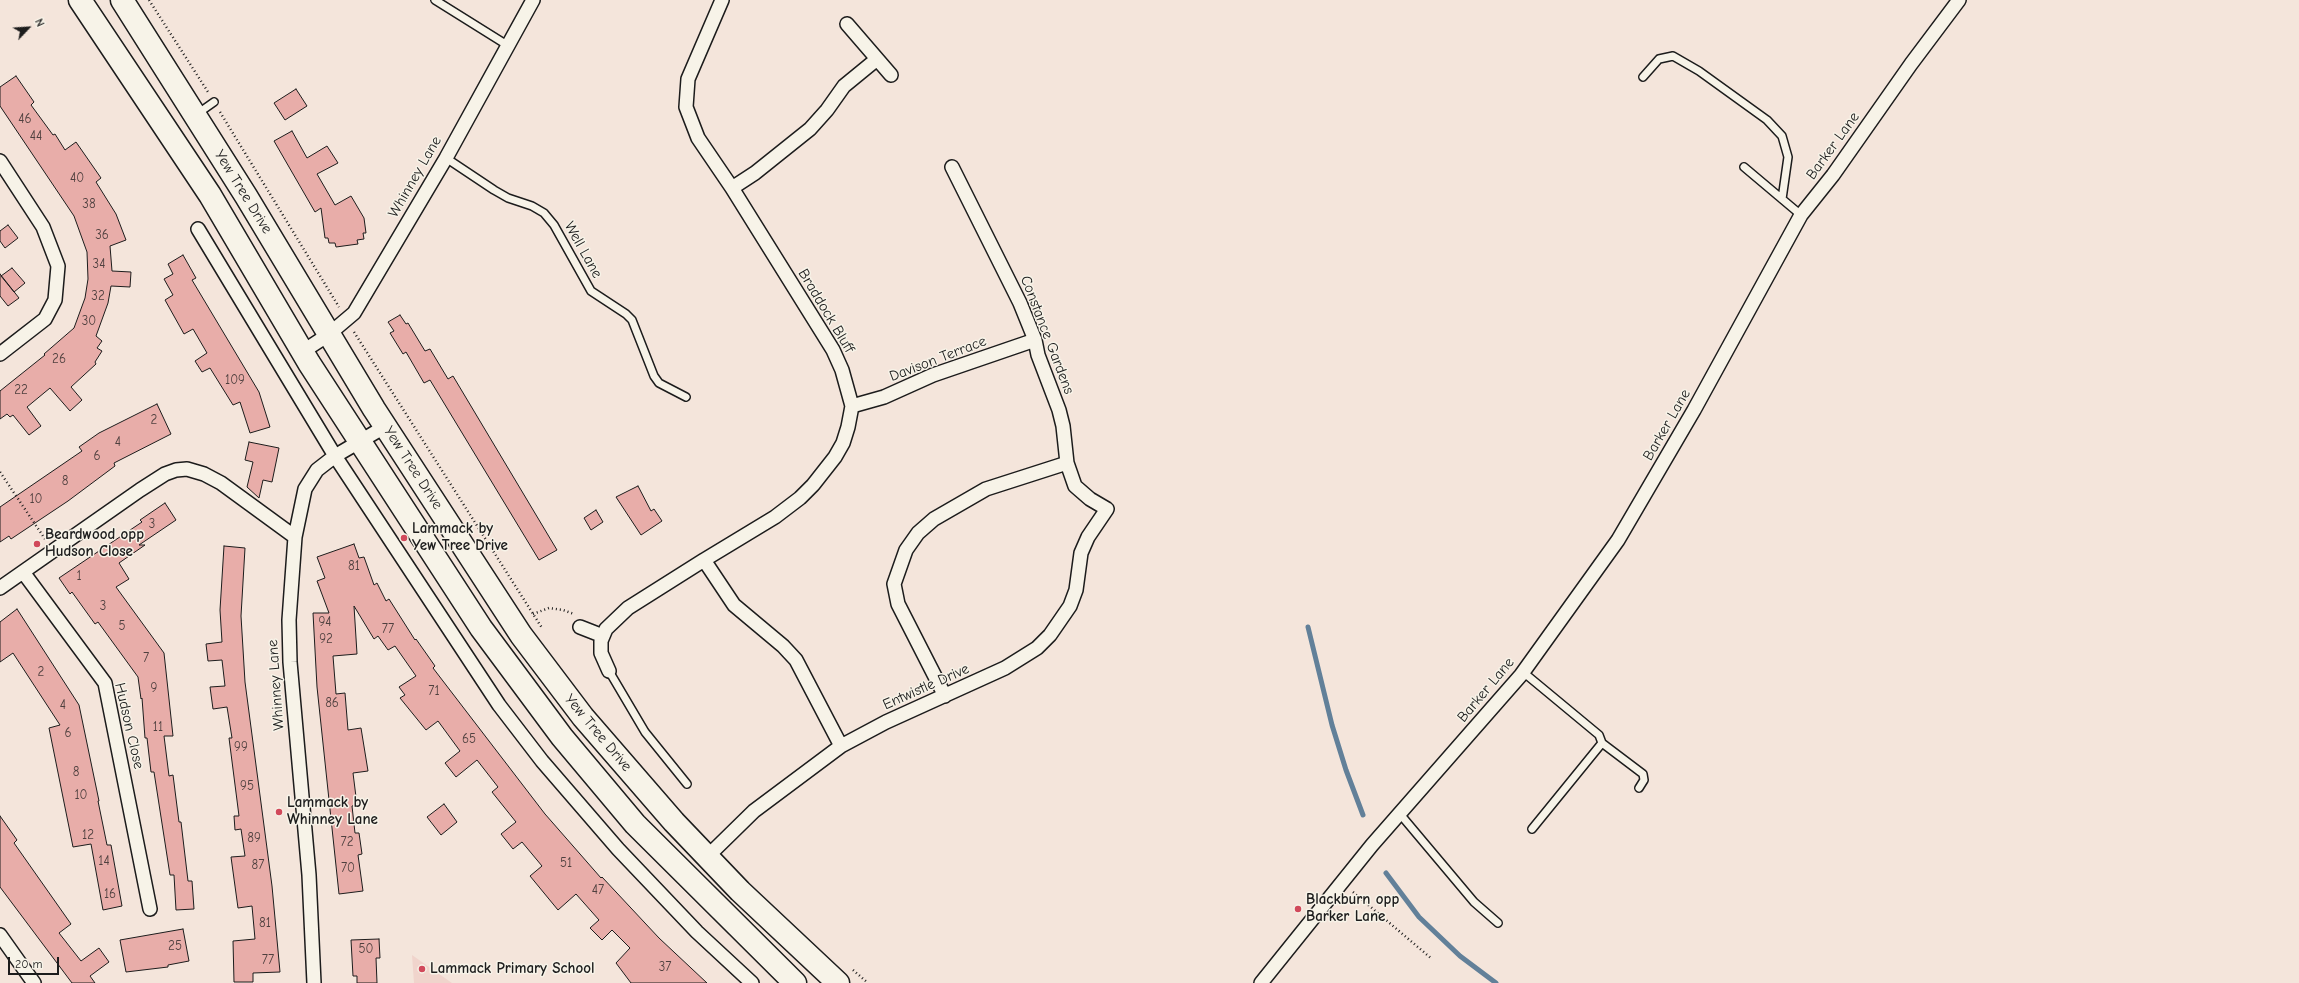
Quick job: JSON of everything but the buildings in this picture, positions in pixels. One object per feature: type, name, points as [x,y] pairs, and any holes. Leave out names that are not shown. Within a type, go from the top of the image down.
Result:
[{"type":"highway","name":"Yew Tree Drive","points":[[80,0],[210,195],[302,352],[481,628],[562,737],[635,824],[795,983]]},
{"type":"highway","name":"Yew Tree Drive","points":[[122,0],[246,196],[328,335],[521,635],[582,717],[706,858],[844,975]]},
{"type":"highway","points":[[687,877],[706,858]]},
{"type":"street","name":"Whinney Lane","points":[[302,352],[328,335],[354,313],[446,158],[533,0]]},
{"type":"street","name":"Braddock Bluff","points":[[603,636],[606,629],[628,608],[775,517],[809,490],[835,457],[843,443],[852,406],[842,370],[833,350],[732,188],[698,138],[686,107],[688,79],[722,0]]},
{"type":"street","name":"Barker Lane","points":[[1260,983],[1372,845],[1523,672],[1618,540],[1694,410],[1801,214],[1833,175],[1911,64],[1959,0]]},
{"type":"street","points":[[847,24],[891,75]]},
{"type":"street","points":[[732,188],[755,173],[810,129],[827,110],[844,86],[876,59]]},
{"type":"street","points":[[0,161],[43,227],[58,266],[55,300],[45,319],[0,354]]},
{"type":"street","name":"Constance Gardens","points":[[952,166],[1014,290],[1035,340],[1038,355],[1063,426],[1067,463],[1075,486],[1090,499],[1107,509]]},
{"type":"street","points":[[198,229],[335,456],[499,705],[542,761],[631,863],[697,932],[752,983]]},
{"type":"street","name":"Davison Terrace","points":[[852,406],[884,398],[933,375],[1035,340]]},
{"type":"street","name":"Whinney Lane","points":[[314,983],[309,875],[290,662],[288,620],[295,538],[306,489],[317,470],[335,456],[360,443],[386,426]]},
{"type":"street","points":[[945,696],[898,604],[894,584],[906,550],[918,533],[934,519],[986,489],[1067,463]]},
{"type":"street","points":[[0,588],[165,474],[187,469],[204,474],[221,483],[295,538]]},
{"type":"street","name":"Entwistle Drive","points":[[706,858],[754,811],[841,746],[886,722],[945,696],[1022,659],[1050,635],[1070,606],[1076,590],[1081,553],[1088,537],[1107,509]]},
{"type":"street","points":[[704,560],[734,605],[783,646],[796,660],[841,746]]},
{"type":"street","name":"Hudson Close","points":[[23,572],[105,683],[150,910]]},
{"type":"street","points":[[580,627],[603,636],[600,641],[601,653],[609,671]]},
{"type":"street","points":[[0,935],[34,983]]},
{"type":"lane","points":[[435,0],[507,45]]},
{"type":"lane","points":[[1643,77],[1659,59],[1673,56],[1700,71],[1767,120],[1782,136],[1788,156],[1782,199]]},
{"type":"lane","points":[[195,115],[214,102]]},
{"type":"lane","name":"Well Lane","points":[[446,158],[508,198],[532,206],[544,213],[554,225],[591,291],[626,314],[632,320],[654,376],[659,383],[686,397]]},
{"type":"lane","points":[[1744,167],[1801,214]]},
{"type":"lane","points":[[609,671],[645,732],[687,784]]},
{"type":"lane","points":[[1523,672],[1599,735],[1602,743],[1643,774],[1644,780],[1639,788]]},
{"type":"lane","points":[[1532,829],[1602,743]]},
{"type":"lane","points":[[1400,814],[1474,902],[1498,923]]},
{"type":"path","points":[[149,0],[214,102],[346,320],[545,632]]},
{"type":"path","points":[[0,472],[53,551]]},
{"type":"path","points":[[533,614],[545,608],[563,610],[574,614],[580,627]]},
{"type":"path","points":[[1342,883],[1432,960]]},
{"type":"path","points":[[844,975],[868,983]]},
{"type":"shaded area","name":"Lammack Primary School","points":[[412,955],[452,983],[414,983]]},
{"type":"waterway","points":[[1308,627],[1332,725],[1346,770],[1363,815]]},
{"type":"waterway","points":[[1386,873],[1419,917],[1460,956],[1496,983]]},
{"type":"place","name":"Lammack by Yew Tree Drive","points":[[404,538]]},
{"type":"place","name":"Beardwood opp Hudson Close","points":[[37,544]]},
{"type":"place","name":"Lammack by Whinney Lane","points":[[279,812]]},
{"type":"place","name":"Blackburn opp Barker Lane","points":[[1298,909]]},
{"type":"place","name":"Lammack Primary School","points":[[422,969]]}]
